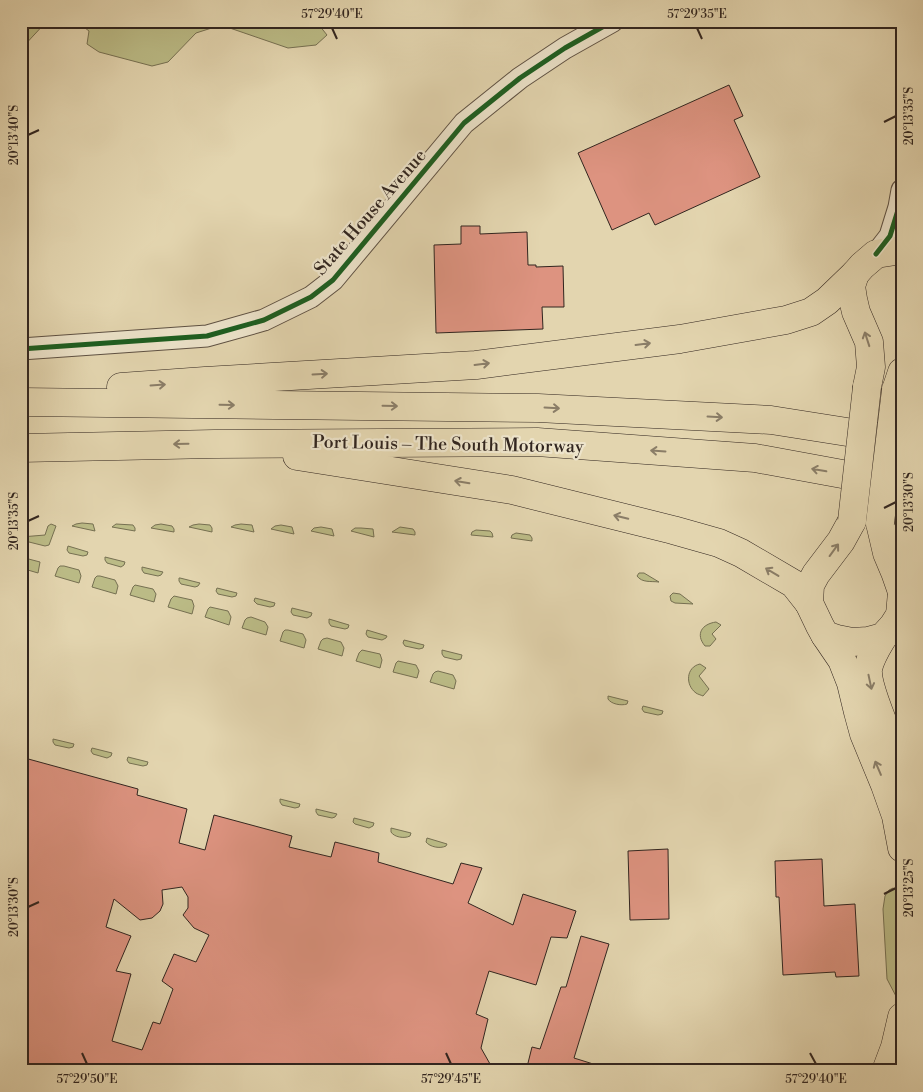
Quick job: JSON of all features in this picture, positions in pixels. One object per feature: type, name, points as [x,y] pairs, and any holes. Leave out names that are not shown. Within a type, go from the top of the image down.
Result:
[{"type":"main road","points":[[22,402],[94,389],[476,365],[680,339],[786,320],[810,312],[827,301],[862,266],[889,252]]},
{"type":"main road","points":[[809,603],[810,585],[841,541],[852,521],[867,387],[871,367],[869,342],[856,312],[853,299],[851,286],[854,274]]},
{"type":"main road","points":[[899,381],[880,523],[887,553],[897,577],[901,603],[893,626],[883,637],[868,669],[869,680],[876,702],[902,769]]},
{"type":"main road","name":"Port Louis – The South Motorway","points":[[22,402],[538,408],[771,420],[902,441]]},
{"type":"main road","name":"Port Louis – The South Motorway","points":[[21,448],[214,444],[537,442],[755,458],[902,485]]},
{"type":"main road","points":[[214,444],[512,490],[673,530],[719,544],[741,553],[794,584],[809,603],[825,635],[842,660],[851,683],[864,734],[896,816],[902,848]]},
{"type":"main road","points":[[825,635],[852,642],[868,641],[883,637]]},
{"type":"main road","points":[[886,1071],[895,1047],[902,1017]]},
{"type":"street","name":"State House Avenue","points":[[21,349],[207,336],[264,320],[310,297],[333,280],[464,123],[520,78],[565,48],[613,21]]},
{"type":"street","points":[[889,252],[890,236],[900,207],[902,190]]},
{"type":"green space","points":[[21,21],[47,21],[21,49]]},
{"type":"green space","points":[[76,21],[307,21],[319,25],[327,35],[316,45],[288,48],[221,25],[196,33],[168,62],[152,66],[99,52],[87,44],[89,31]]},
{"type":"green space","points":[[82,523],[93,524],[95,531],[72,526]]},
{"type":"green space","points":[[51,524],[56,526],[49,545],[45,546],[21,540],[21,537],[45,535],[48,526]]},
{"type":"green space","points":[[116,524],[133,525],[135,531],[112,527]]},
{"type":"green space","points":[[161,524],[172,526],[174,532],[151,528]]},
{"type":"green space","points":[[199,524],[210,525],[212,532],[189,527]]},
{"type":"green space","points":[[241,524],[252,525],[254,532],[231,527]]},
{"type":"green space","points":[[281,525],[292,527],[294,534],[271,529]]},
{"type":"green space","points":[[400,527],[413,529],[415,535],[392,532]]},
{"type":"green space","points":[[314,528],[332,529],[334,536],[311,531]]},
{"type":"green space","points":[[355,528],[373,529],[374,537],[351,531]]},
{"type":"green space","points":[[476,530],[490,531],[493,537],[471,535]]},
{"type":"green space","points":[[516,533],[530,535],[532,541],[511,538]]},
{"type":"green space","points":[[68,546],[88,552],[87,555],[69,553],[67,550]]},
{"type":"green space","points":[[21,557],[40,562],[38,573],[21,568]]},
{"type":"green space","points":[[105,557],[125,562],[124,565],[121,567],[107,563]]},
{"type":"green space","points":[[60,566],[79,570],[81,576],[79,583],[55,576]]},
{"type":"green space","points":[[142,567],[163,572],[158,576],[144,573]]},
{"type":"green space","points":[[639,573],[644,573],[659,582],[641,580],[637,576]]},
{"type":"green space","points":[[97,576],[115,580],[118,586],[116,594],[92,587]]},
{"type":"green space","points":[[179,578],[200,583],[195,587],[181,584]]},
{"type":"green space","points":[[135,585],[153,589],[156,594],[154,602],[130,595]]},
{"type":"green space","points":[[217,588],[237,593],[236,596],[218,594]]},
{"type":"green space","points":[[673,593],[680,594],[693,604],[671,601],[670,596]]},
{"type":"green space","points":[[174,596],[192,600],[194,606],[192,614],[168,607]]},
{"type":"green space","points":[[255,598],[275,603],[274,606],[257,604],[254,601]]},
{"type":"green space","points":[[210,607],[228,611],[231,617],[229,625],[205,617]]},
{"type":"green space","points":[[292,608],[312,613],[311,616],[307,618],[293,615],[291,612]]},
{"type":"green space","points":[[251,617],[265,622],[268,627],[266,635],[242,628],[245,620]]},
{"type":"green space","points":[[329,619],[349,625],[348,628],[331,626]]},
{"type":"green space","points":[[716,622],[721,625],[712,634],[716,639],[710,646],[705,646],[700,634],[704,627]]},
{"type":"green space","points":[[285,630],[303,634],[306,640],[304,648],[280,641]]},
{"type":"green space","points":[[367,630],[387,636],[382,640],[368,637],[366,634]]},
{"type":"green space","points":[[327,638],[341,642],[344,648],[342,656],[318,649],[321,641]]},
{"type":"green space","points":[[404,640],[424,645],[423,648],[405,646]]},
{"type":"green space","points":[[362,650],[380,654],[382,660],[380,668],[356,661]]},
{"type":"green space","points":[[442,650],[462,655],[461,659],[444,657]]},
{"type":"green space","points":[[398,661],[416,665],[419,671],[417,678],[393,672]]},
{"type":"green space","points":[[700,664],[706,668],[699,676],[709,689],[703,696],[692,690],[689,681],[690,672],[695,666]]},
{"type":"green space","points":[[438,671],[453,675],[456,681],[454,689],[430,682],[433,674]]},
{"type":"green space","points":[[608,696],[628,701],[627,704],[622,705],[609,701]]},
{"type":"green space","points":[[643,706],[663,711],[662,714],[644,712]]},
{"type":"green space","points":[[53,739],[74,744],[73,747],[69,748],[55,745]]},
{"type":"green space","points":[[92,748],[112,753],[111,756],[107,758],[93,754]]},
{"type":"green space","points":[[128,757],[148,762],[147,765],[129,763]]},
{"type":"green space","points":[[280,799],[300,804],[299,807],[282,805]]},
{"type":"green space","points":[[316,809],[337,814],[332,818],[318,815]]},
{"type":"green space","points":[[354,818],[374,823],[373,826],[369,828],[355,824],[353,822]]},
{"type":"green space","points":[[391,828],[411,833],[410,836],[399,837],[394,835],[391,832]]},
{"type":"green space","points":[[427,838],[447,844],[441,847],[433,846],[426,842]]},
{"type":"green space","points":[[893,888],[898,891],[901,900],[901,952],[898,1000],[887,979],[883,909],[885,896]]},
{"type":"building","points":[[729,85],[743,116],[734,120],[760,177],[655,225],[649,213],[612,230],[578,153]]},
{"type":"building","points":[[461,226],[480,226],[480,234],[527,232],[528,265],[536,265],[536,267],[563,266],[564,307],[542,307],[543,329],[436,333],[434,245],[461,244]]},
{"type":"building","points":[[21,757],[138,789],[137,795],[187,809],[179,843],[205,850],[214,815],[292,836],[289,847],[331,857],[335,842],[379,853],[378,862],[453,884],[461,863],[482,868],[468,903],[513,925],[523,894],[576,911],[567,938],[551,937],[536,985],[489,971],[476,1014],[488,1019],[481,1048],[494,1071],[21,1071]],"holes":[[[182,887],[188,897],[188,908],[183,915],[194,928],[209,935],[196,962],[174,954],[162,981],[173,989],[160,1024],[153,1022],[142,1050],[112,1041],[131,974],[116,971],[131,936],[106,927],[114,899],[140,920],[152,918],[160,911],[163,904],[162,890]]]},
{"type":"building","points":[[668,849],[669,919],[630,920],[628,851]]},
{"type":"building","points":[[822,859],[824,906],[855,904],[859,976],[836,977],[835,972],[783,975],[779,897],[776,897],[775,861]]},
{"type":"building","points":[[581,936],[609,944],[574,1058],[606,1068],[606,1071],[526,1071],[532,1047],[540,1049],[561,987],[566,987]]},
{"type":"cycle path","points":[[21,349],[207,336],[264,320],[311,297],[333,280],[464,123],[520,78],[565,48],[613,21]]},
{"type":"cycle path","points":[[876,254],[890,236],[902,190]]}]
